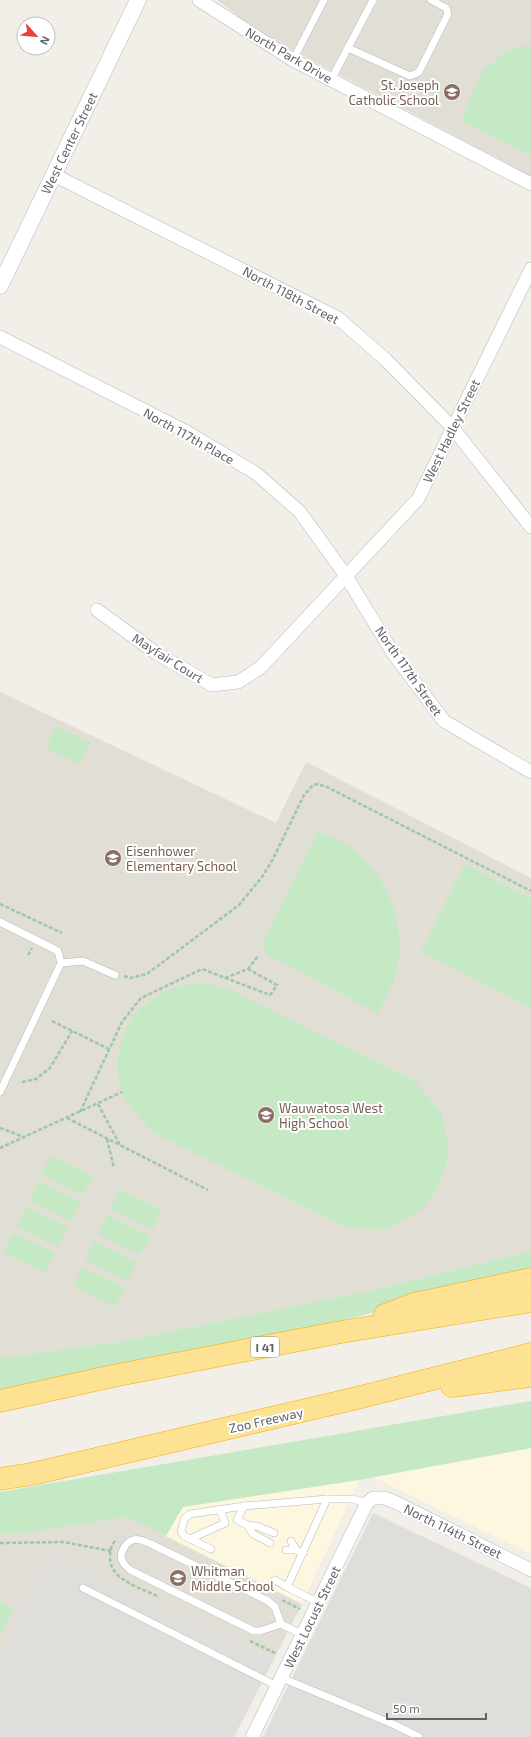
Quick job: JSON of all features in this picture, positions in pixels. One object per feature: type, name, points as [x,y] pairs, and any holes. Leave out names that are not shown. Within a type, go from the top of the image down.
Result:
[{"type":"highway","points":[[341,1332],[414,1304],[531,1279]]},
{"type":"highway","name":"I 41","points":[[0,1401],[113,1376],[341,1332],[531,1301]]},
{"type":"highway","name":"Zoo Freeway","points":[[0,1480],[32,1474],[357,1398],[531,1354]]},
{"type":"highway","points":[[357,1398],[531,1376]]},
{"type":"street","name":"West Center Street","points":[[0,286],[5,264],[54,175],[138,0]]},
{"type":"street","name":"North Park Drive","points":[[199,0],[293,60],[531,184]]},
{"type":"street","name":"North 118th Street","points":[[54,175],[338,318],[386,360],[452,427],[531,527]]},
{"type":"street","name":"West Hadley Street","points":[[346,576],[418,500],[452,427],[531,269]]},
{"type":"street","name":"North 117th Place","points":[[0,336],[187,432],[257,474],[300,512],[346,576]]},
{"type":"street","name":"Mayfair Court","points":[[97,610],[156,653],[212,685],[238,682],[260,668],[346,576]]},
{"type":"street","name":"North 117th Street","points":[[346,576],[393,653],[444,721],[531,772]]},
{"type":"street","name":"North 114th Street","points":[[370,1501],[385,1498],[397,1503],[531,1570]]},
{"type":"street","name":"West Locust Street","points":[[252,1737],[370,1501]]},
{"type":"lane","points":[[293,60],[324,0]]},
{"type":"lane","points":[[331,80],[373,0]]},
{"type":"lane","points":[[348,48],[410,76],[419,72],[448,14],[446,8],[431,0]]},
{"type":"lane","points":[[0,922],[58,951],[61,963],[0,1092]]},
{"type":"lane","points":[[61,963],[83,961],[115,975]]},
{"type":"lane","points":[[287,1587],[299,1551],[327,1499]]},
{"type":"lane","points":[[211,1549],[184,1536],[181,1531],[185,1518],[190,1514],[244,1506],[327,1499],[370,1501]]},
{"type":"lane","points":[[244,1506],[237,1520],[274,1533]]},
{"type":"lane","points":[[190,1539],[225,1523],[220,1509]]},
{"type":"lane","points":[[248,1525],[253,1534],[270,1543]]},
{"type":"lane","points":[[281,1624],[260,1631],[254,1631],[130,1570],[122,1561],[122,1553],[127,1543],[132,1540],[137,1539],[151,1544],[268,1601],[275,1607],[281,1624],[303,1635]]},
{"type":"lane","points":[[291,1541],[299,1551]]},
{"type":"lane","points":[[286,1550],[299,1551]]},
{"type":"lane","points":[[274,1580],[319,1603]]},
{"type":"lane","points":[[83,1588],[280,1682],[395,1725],[419,1737]]},
{"type":"path","points":[[115,975],[130,978],[147,974],[239,905],[256,886],[272,861],[304,795],[313,785],[318,784],[327,786],[531,891]]},
{"type":"path","points":[[0,905],[62,934]]},
{"type":"path","points":[[225,978],[248,969],[258,956]]},
{"type":"path","points":[[80,1112],[122,1022],[141,998],[202,968],[270,995],[277,985],[248,969]]},
{"type":"path","points":[[52,1021],[109,1049]]},
{"type":"path","points":[[22,1082],[36,1079],[50,1068],[72,1031]]},
{"type":"path","points":[[0,1148],[122,1092]]},
{"type":"path","points":[[98,1104],[120,1145]]},
{"type":"path","points":[[67,1118],[208,1190]]},
{"type":"path","points":[[0,1128],[24,1138]]},
{"type":"path","points":[[107,1139],[114,1168]]},
{"type":"path","points":[[118,1538],[110,1551],[110,1563],[114,1572],[120,1578],[162,1598]]},
{"type":"path","points":[[0,1543],[64,1542],[122,1553]]},
{"type":"path","points":[[279,1599],[300,1609]]},
{"type":"path","points":[[248,1640],[277,1654]]},
{"type":"shaded area","name":"St. Joseph Catholic School","points":[[217,0],[531,0],[531,176],[264,35]]},
{"type":"shaded area","name":"Wauwatosa West High School","points":[[0,692],[276,823],[306,762],[531,878],[531,1251],[374,1290],[117,1342],[0,1358]]},
{"type":"shaded area","points":[[531,1448],[531,1554],[373,1477]]},
{"type":"shaded area","points":[[359,1480],[302,1604],[166,1536],[182,1507]]},
{"type":"shaded area","points":[[373,1513],[531,1588],[531,1737],[263,1737]]},
{"type":"shaded area","name":"Whitman Middle School","points":[[127,1517],[302,1604],[274,1659],[51,1552],[0,1655],[0,1532],[13,1535]]},
{"type":"shaded area","points":[[51,1552],[274,1659],[234,1737],[0,1737],[0,1655]]},
{"type":"green space","points":[[531,45],[531,156],[461,121],[482,71],[509,49]]},
{"type":"green space","points":[[56,726],[90,742],[80,764],[46,748]]},
{"type":"green space","points":[[318,831],[346,844],[360,854],[372,867],[390,898],[396,916],[400,951],[397,968],[389,992],[377,1013],[267,954],[262,944]]},
{"type":"green space","points":[[465,864],[531,898],[531,1008],[421,952]]},
{"type":"green space","points":[[204,983],[226,988],[414,1080],[441,1113],[447,1136],[447,1160],[438,1188],[422,1209],[387,1230],[347,1228],[154,1133],[145,1124],[128,1103],[122,1092],[118,1073],[118,1064],[123,1035],[135,1014],[157,997],[178,987]]},
{"type":"green space","points":[[51,1155],[93,1176],[83,1195],[41,1174]]},
{"type":"green space","points":[[39,1181],[81,1202],[71,1221],[29,1200]]},
{"type":"green space","points":[[120,1189],[162,1210],[153,1229],[111,1209]]},
{"type":"green space","points":[[26,1207],[68,1227],[58,1247],[16,1226]]},
{"type":"green space","points":[[108,1215],[150,1236],[140,1255],[98,1234]]},
{"type":"green space","points":[[13,1233],[55,1253],[45,1273],[3,1252]]},
{"type":"green space","points":[[95,1241],[137,1262],[128,1281],[85,1260]]},
{"type":"green space","points":[[531,1251],[531,1272],[336,1322],[0,1394],[0,1358],[117,1342],[374,1290]]},
{"type":"green space","points":[[82,1267],[125,1287],[115,1307],[73,1286]]},
{"type":"green space","points":[[531,1401],[531,1448],[359,1480],[183,1507],[166,1536],[127,1517],[13,1535],[0,1532],[0,1492]]},
{"type":"green space","points":[[0,1602],[13,1609],[0,1635]]},
{"type":"place","name":"St. Joseph Catholic School","points":[[452,92]]},
{"type":"place","name":"Eisenhower Elementary School","points":[[113,858]]},
{"type":"place","name":"Wauwatosa West High School","points":[[266,1115]]},
{"type":"place","name":"Whitman Middle School","points":[[178,1578]]}]
